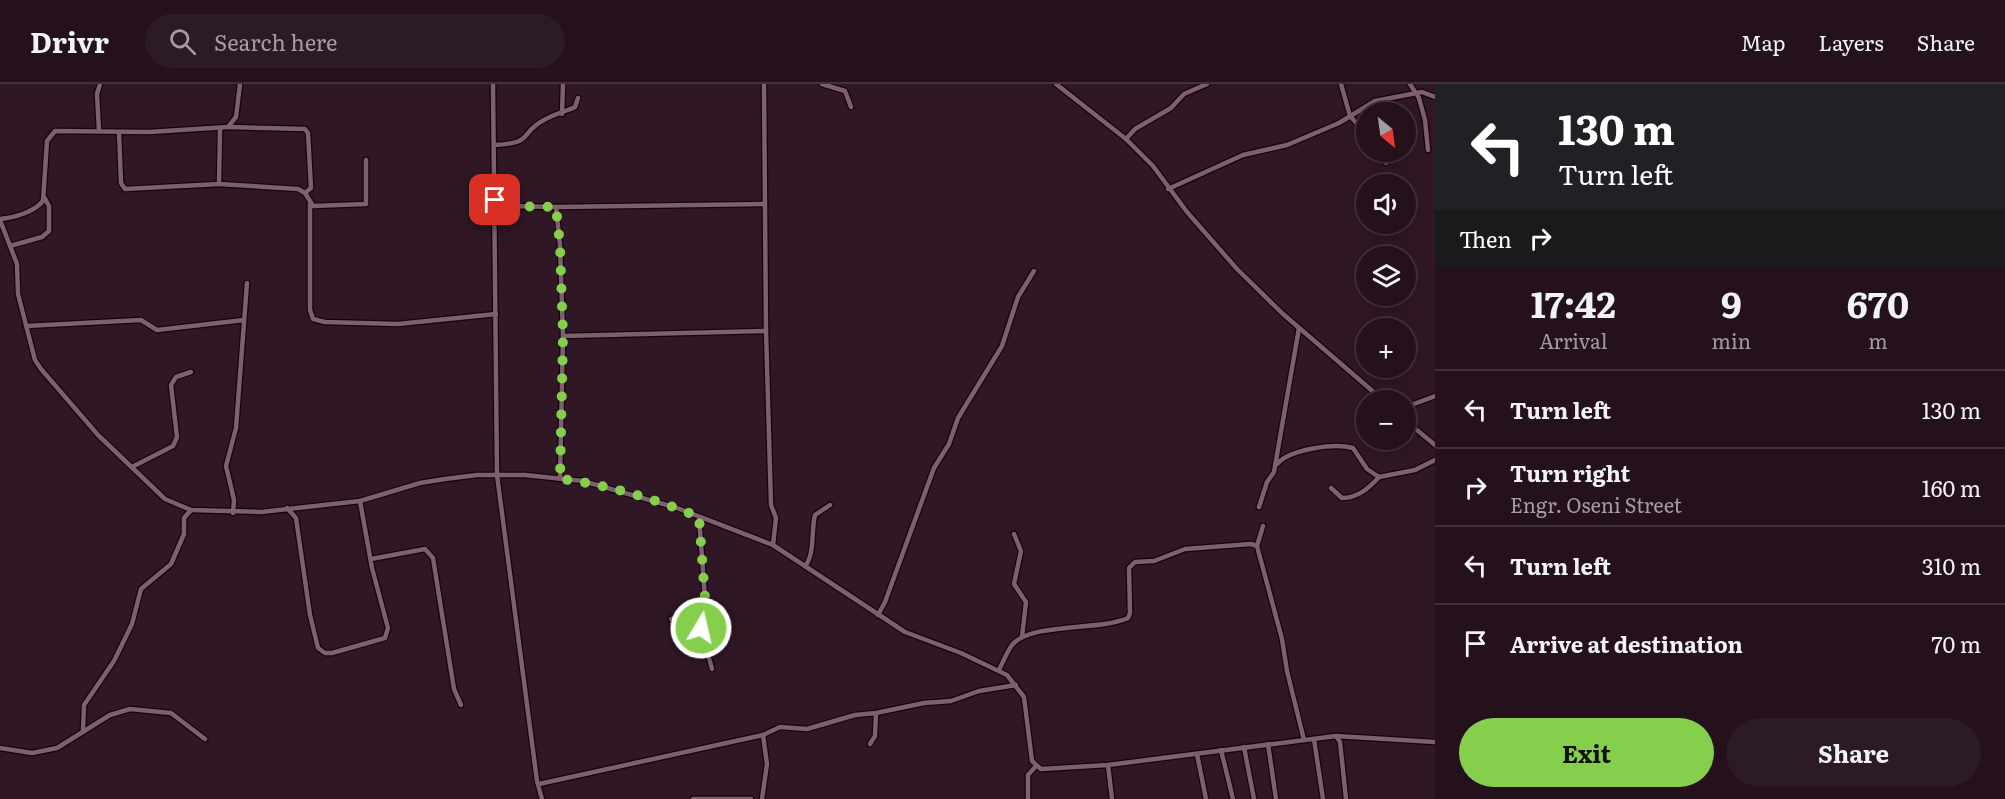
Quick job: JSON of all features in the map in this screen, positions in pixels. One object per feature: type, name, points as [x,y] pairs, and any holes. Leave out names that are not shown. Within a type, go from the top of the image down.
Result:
[{"type":"street","points":[[99,131],[97,94],[100,84]]},
{"type":"street","points":[[228,127],[236,117],[240,84]]},
{"type":"street","points":[[493,84],[497,475],[542,799]]},
{"type":"street","points":[[562,114],[563,84]]},
{"type":"street","points":[[765,84],[766,332],[771,505],[776,518],[773,544]]},
{"type":"street","points":[[822,84],[845,91],[851,107]]},
{"type":"street","points":[[1056,84],[1126,139],[1153,166],[1168,189],[1230,261],[1299,328],[1371,390]]},
{"type":"street","points":[[1126,139],[1135,129],[1171,108],[1184,94],[1207,84]]},
{"type":"street","points":[[1341,84],[1350,116],[1356,123]]},
{"type":"street","points":[[1410,84],[1416,93],[1425,120],[1428,150]]},
{"type":"street","points":[[1168,189],[1243,155],[1287,145],[1350,116],[1375,101],[1427,92],[1435,97]]},
{"type":"street","points":[[495,145],[517,144],[545,119],[575,107],[578,98]]},
{"type":"street","points":[[305,193],[311,188],[308,133],[305,129],[228,127],[118,132],[55,131],[49,136],[44,197],[37,206],[17,216],[0,219],[17,264],[18,294],[35,360],[98,435],[165,499],[191,510],[233,513],[360,501],[420,483],[477,475],[497,475],[560,479],[610,489],[677,508],[773,544],[905,632],[999,670],[1016,685],[1024,697],[1032,761],[1036,766],[1051,771],[1336,736],[1435,742]]},
{"type":"street","points":[[219,184],[220,128]]},
{"type":"street","points":[[118,132],[121,183],[125,189],[219,184],[297,189],[305,193],[310,204],[310,310],[313,319],[325,322],[398,324],[496,314]]},
{"type":"street","points":[[310,204],[320,206],[366,204],[366,160]]},
{"type":"street","points":[[10,246],[42,237],[49,231],[49,206],[44,197]]},
{"type":"street","points":[[495,200],[508,206],[556,207],[765,204]]},
{"type":"street","points":[[556,207],[560,245],[563,336],[560,479]]},
{"type":"street","points":[[878,615],[885,602],[933,476],[934,468],[949,444],[958,418],[1002,346],[1018,297],[1034,271]]},
{"type":"street","points":[[233,513],[234,500],[226,466],[236,428],[247,283]]},
{"type":"street","points":[[27,326],[141,320],[157,330],[244,320]]},
{"type":"street","points":[[1259,507],[1275,466],[1299,328]]},
{"type":"street","points":[[563,336],[766,332]]},
{"type":"street","points":[[132,467],[173,446],[177,437],[171,385],[176,377],[191,372]]},
{"type":"street","points":[[1416,403],[1435,396]]},
{"type":"street","points":[[1416,429],[1435,445]]},
{"type":"street","points":[[1275,466],[1284,457],[1299,451],[1344,446],[1353,448],[1367,469],[1380,477]]},
{"type":"street","points":[[1331,488],[1342,498],[1348,498],[1368,489],[1380,477],[1415,470],[1435,460]]},
{"type":"street","points":[[286,508],[296,518],[310,615],[320,651],[332,652],[385,638],[388,628],[360,501]]},
{"type":"street","points":[[805,566],[810,557],[810,538],[815,515],[830,505]]},
{"type":"street","points":[[83,731],[84,705],[114,661],[132,624],[141,588],[171,564],[184,534],[184,518],[191,510]]},
{"type":"street","points":[[699,517],[705,617],[701,628],[712,669]]},
{"type":"street","points":[[1263,526],[1257,546],[1282,639],[1287,671],[1304,740]]},
{"type":"street","points":[[1014,534],[1021,551],[1014,584],[1026,602],[1022,637]]},
{"type":"street","points":[[999,670],[1013,645],[1022,637],[1052,630],[1112,624],[1128,618],[1130,613],[1129,568],[1135,562],[1154,561],[1185,549],[1251,544],[1257,546]]},
{"type":"street","points":[[371,559],[425,549],[433,558],[454,689],[461,705]]},
{"type":"street","points":[[670,619],[705,617]]},
{"type":"street","points":[[539,784],[763,735],[780,727],[807,729],[855,715],[924,703],[951,701],[979,691],[1016,685]]},
{"type":"street","points":[[0,748],[32,753],[57,748],[110,715],[130,709],[171,713],[205,739]]},
{"type":"street","points":[[870,744],[875,736],[876,713]]},
{"type":"street","points":[[762,799],[767,764],[763,735]]},
{"type":"street","points":[[1336,736],[1340,742],[1346,799]]},
{"type":"street","points":[[1340,742],[1346,736]]},
{"type":"street","points":[[1314,739],[1323,799]]},
{"type":"street","points":[[1268,744],[1276,799]]},
{"type":"street","points":[[1244,747],[1254,799]]},
{"type":"street","points":[[1221,750],[1233,799]]},
{"type":"street","points":[[1197,754],[1206,799]]},
{"type":"street","points":[[1108,765],[1112,799]]},
{"type":"street","points":[[1028,799],[1029,775],[1036,766]]},
{"type":"street","points":[[693,799],[751,799]]},
{"type":"route","points":[[495,200],[508,206],[556,207],[561,261],[563,336],[560,479],[610,489],[677,508],[699,517],[706,612],[701,628]]}]
